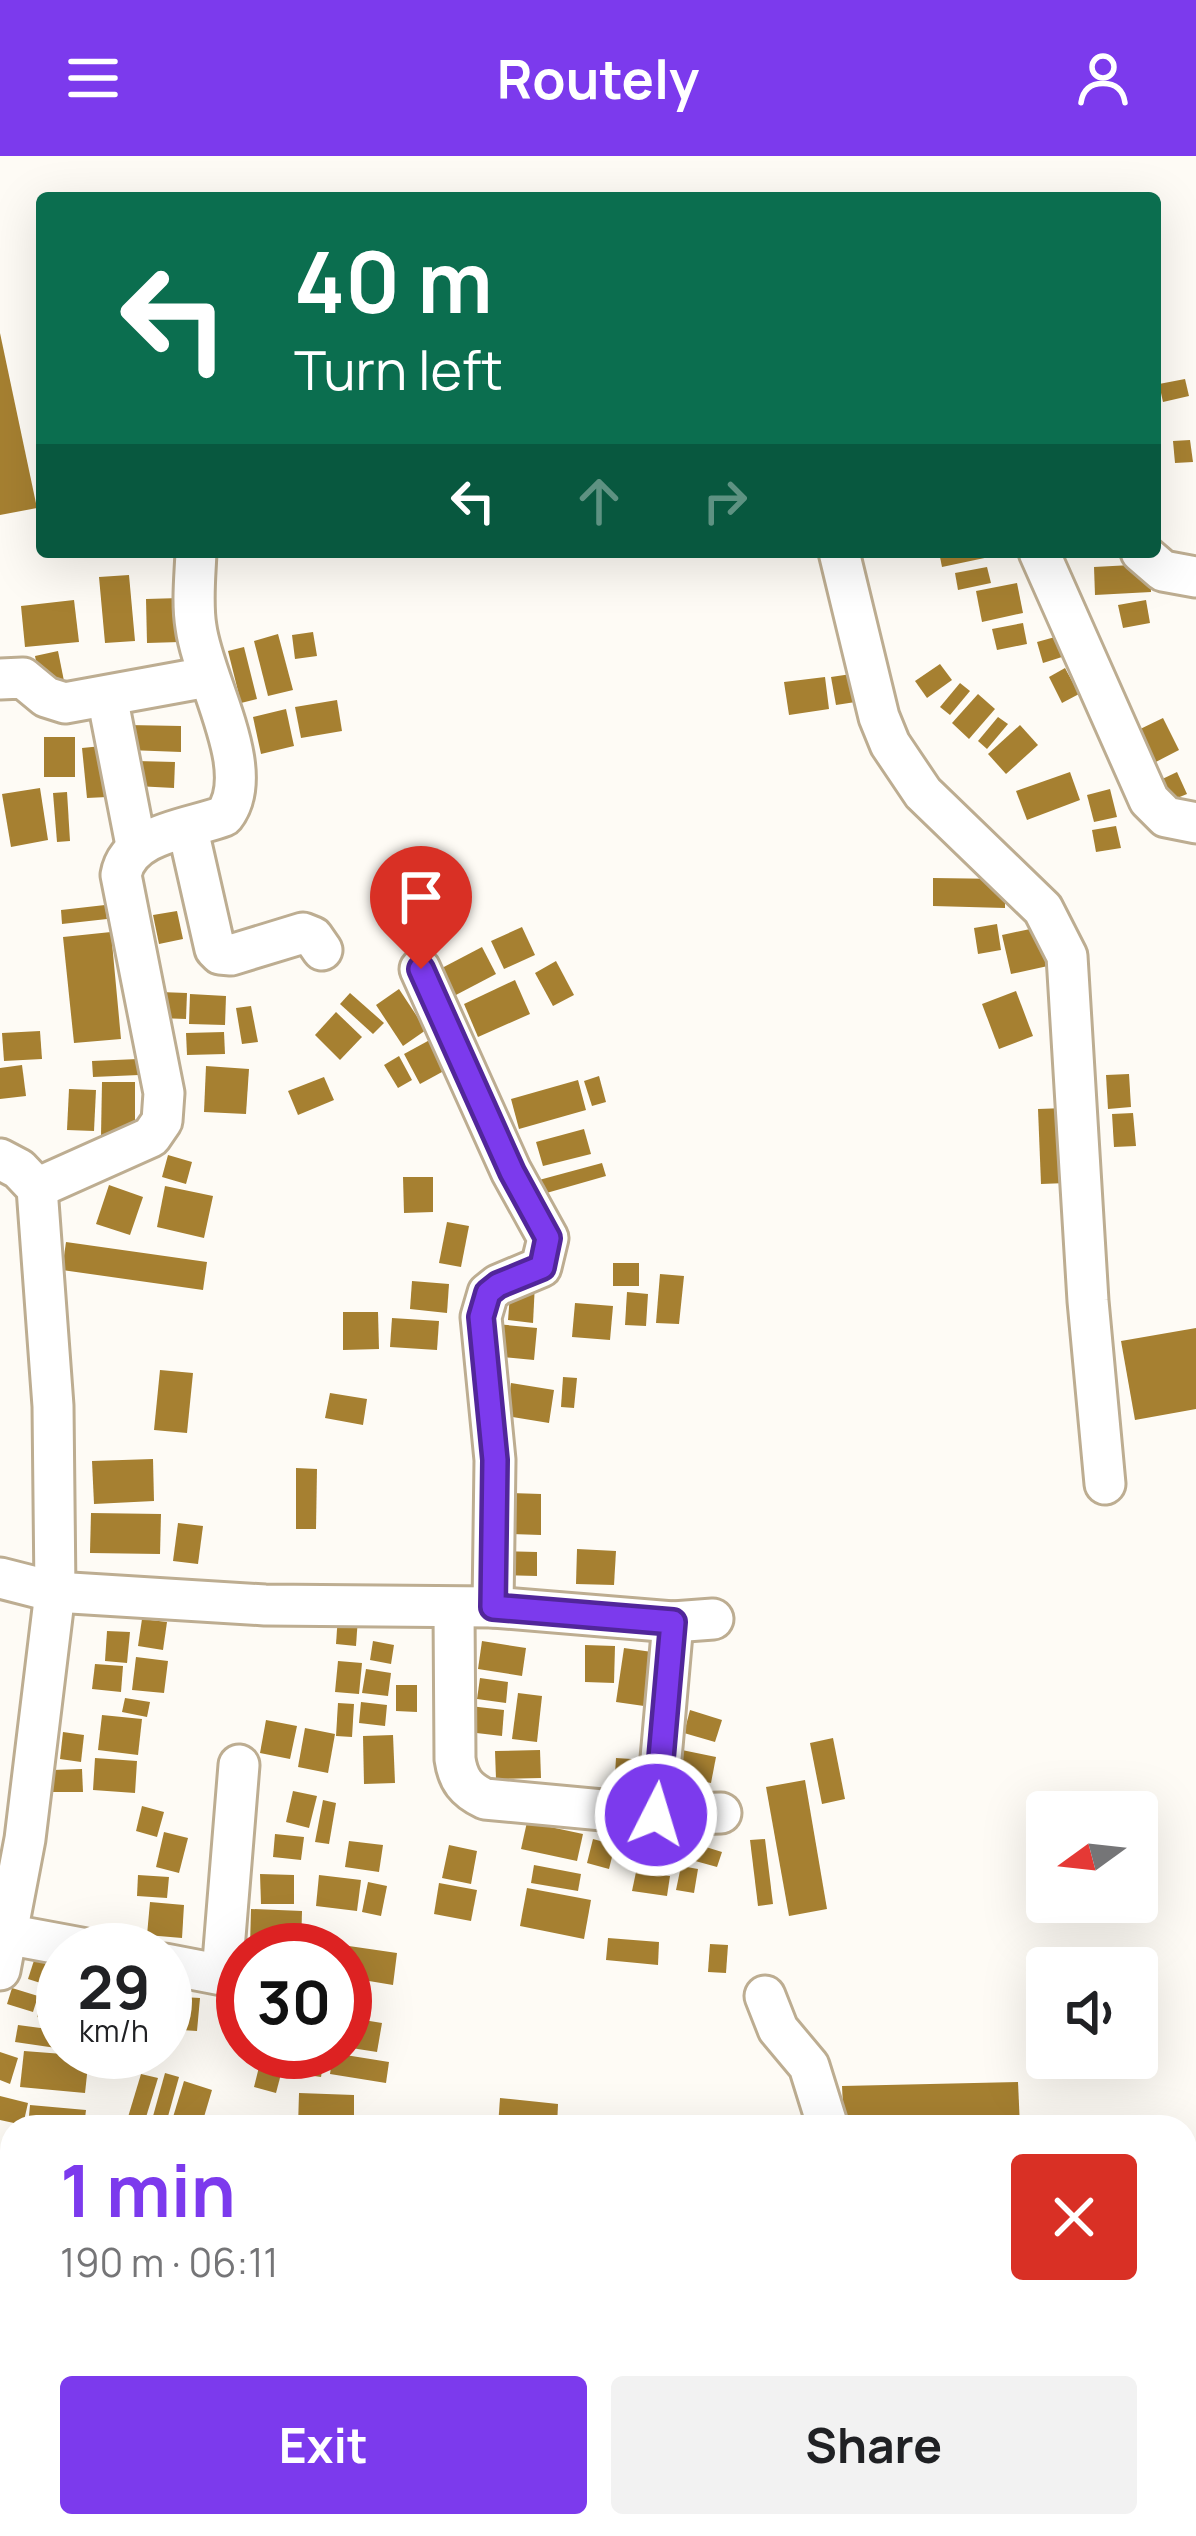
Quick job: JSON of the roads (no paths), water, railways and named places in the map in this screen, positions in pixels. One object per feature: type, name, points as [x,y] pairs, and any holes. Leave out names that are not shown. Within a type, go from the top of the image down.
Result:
[{"type":"street","points":[[37,1188],[151,1137],[162,1121],[164,1093],[121,875],[123,861],[136,845],[224,816],[238,786],[237,764],[206,677],[196,626],[196,558]]},
{"type":"street","points":[[839,558],[890,744],[923,794],[1043,909],[1067,956],[1088,1301],[1105,1484]]},
{"type":"street","points":[[1042,558],[1149,800],[1166,817],[1196,823]]},
{"type":"street","points":[[1149,558],[1163,571],[1196,577]]},
{"type":"street","points":[[0,679],[23,678],[46,697],[64,703],[206,677]]},
{"type":"street","points":[[106,696],[136,845]]},
{"type":"street","points":[[188,830],[220,954],[231,955],[303,933],[313,937],[322,950]]},
{"type":"street","points":[[421,969],[512,1172],[548,1238],[542,1267],[488,1293],[481,1317],[495,1460],[455,1760],[463,1785],[485,1799],[656,1815],[721,1813]]},
{"type":"street","points":[[0,1159],[19,1169],[37,1188],[52,1406],[56,1592],[12,1835],[3,1952],[36,1951]]},
{"type":"street","points":[[0,1578],[56,1592],[266,1605],[474,1608],[673,1622],[713,1619]]},
{"type":"street","points":[[656,1815],[673,1622]]},
{"type":"street","points":[[234,1923],[238,1765]]},
{"type":"street","points":[[765,1996],[778,2029],[809,2066],[824,2115]]}]
